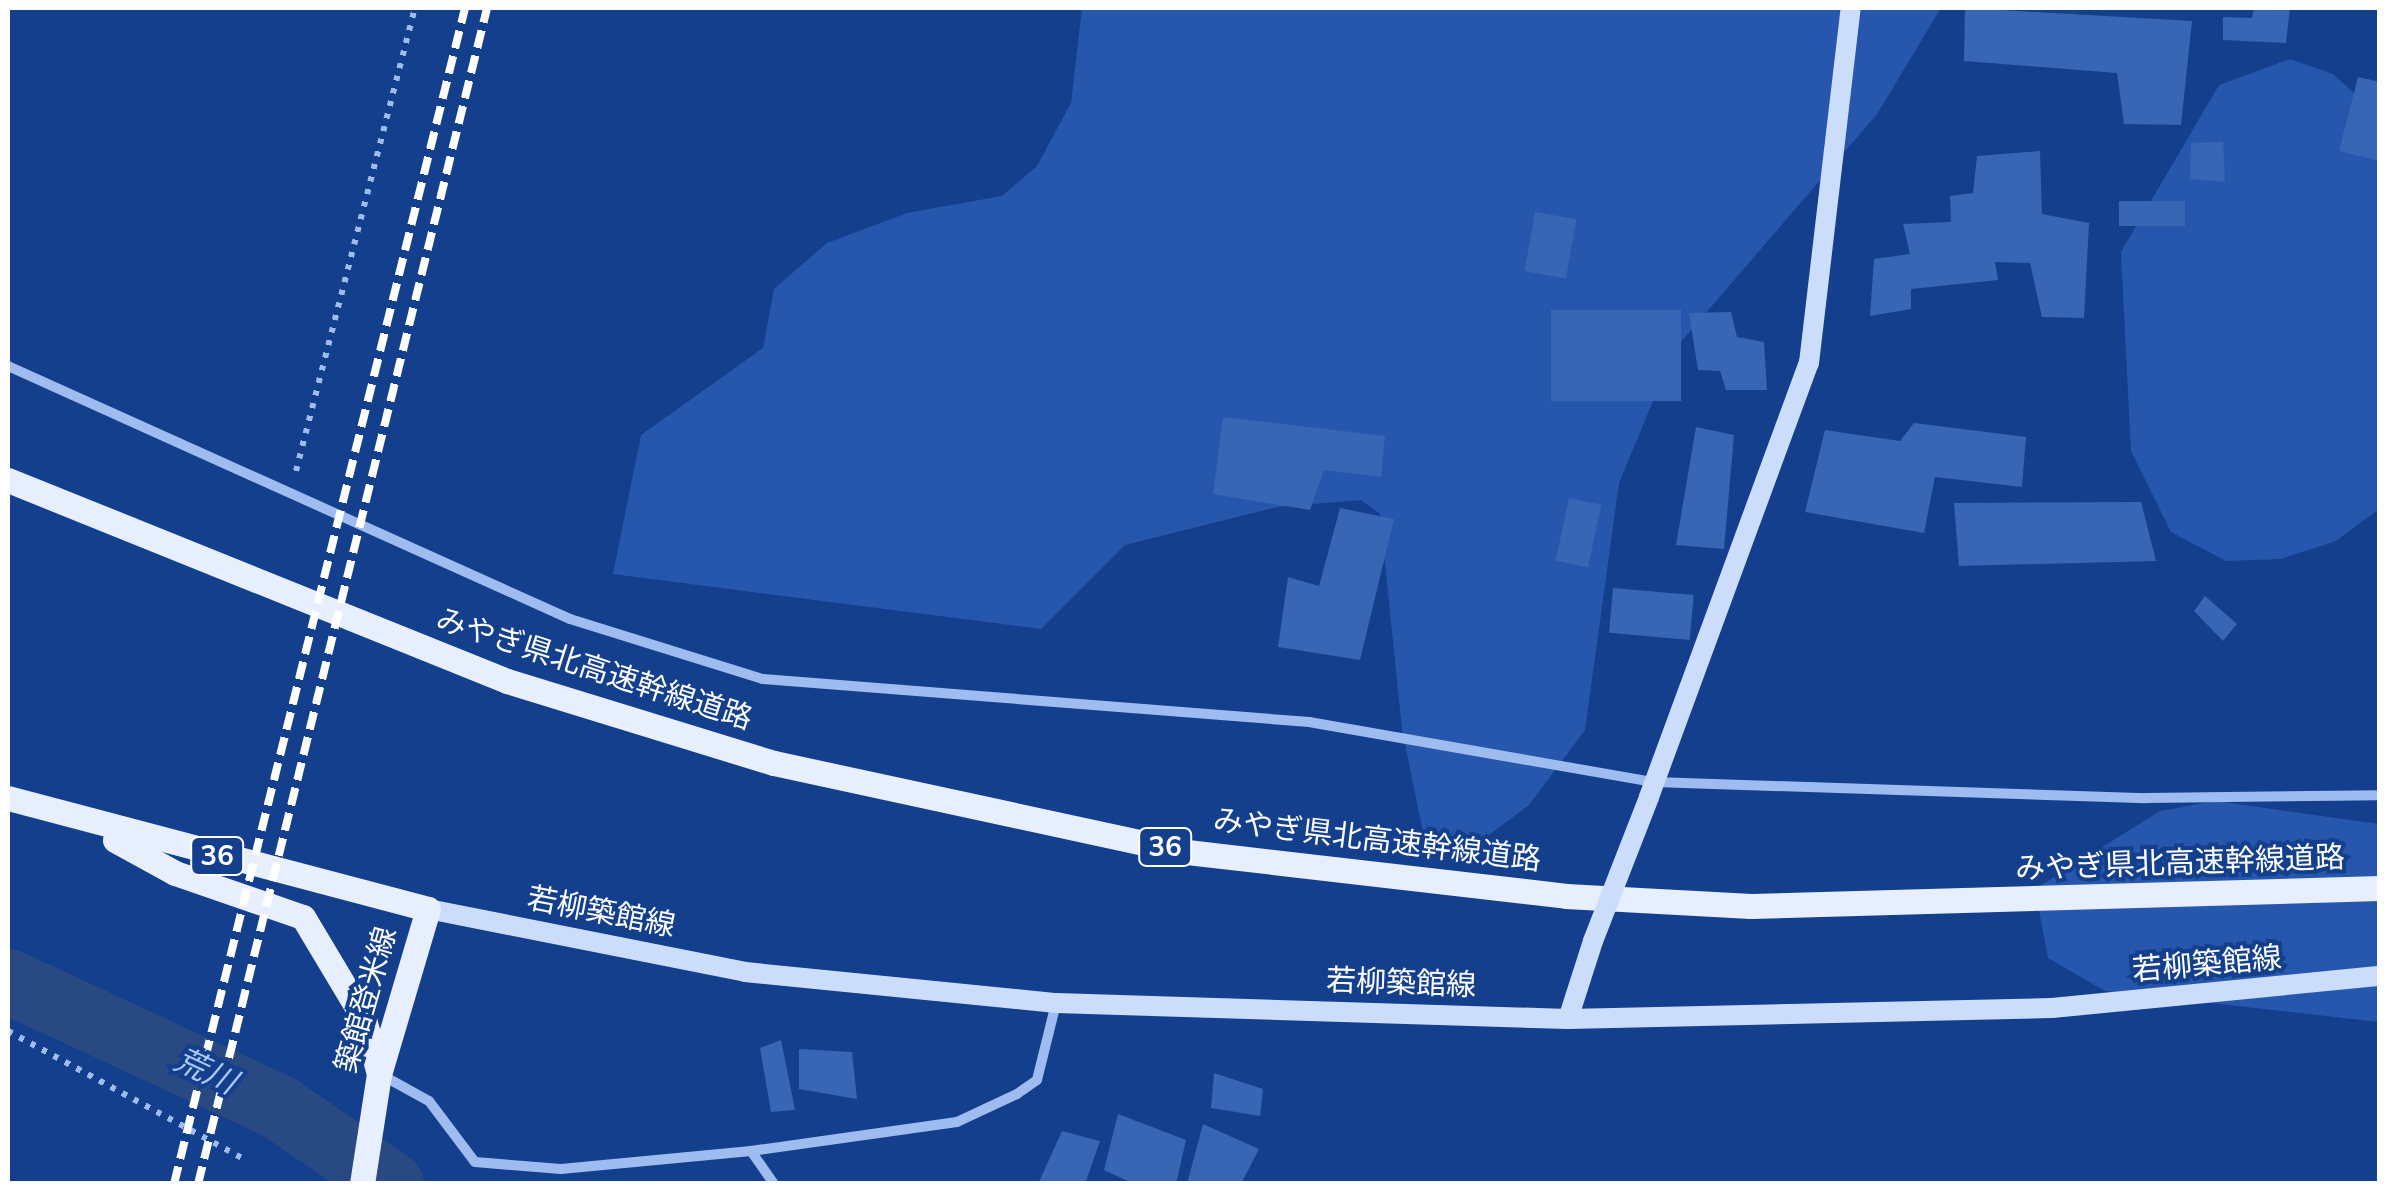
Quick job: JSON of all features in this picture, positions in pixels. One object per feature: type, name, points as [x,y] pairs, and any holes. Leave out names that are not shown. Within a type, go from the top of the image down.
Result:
[{"type":"main road","points":[[1568,1019],[1808,363],[1852,8]]},
{"type":"main road","name":"みやぎ県北高速幹線道路","points":[[8,480],[526,687],[774,763],[1187,852],[1566,896],[1752,906],[2380,888]]},
{"type":"main road","name":"築館登米線","points":[[8,798],[84,824],[428,909],[372,1101],[362,1184]]},
{"type":"main road","points":[[84,824],[175,873],[303,917],[364,1020],[379,1074]]},
{"type":"main road","name":"若柳築館線","points":[[428,909],[745,972],[1056,1003],[1568,1019],[2052,1008],[2380,976]]},
{"type":"street","points":[[8,366],[290,499],[638,647],[763,679],[1309,722],[1652,790],[2146,798],[2380,796]]},
{"type":"street","points":[[379,1074],[404,1080],[429,1101],[475,1162],[561,1169],[750,1151],[956,1122],[1017,1094],[1036,1080],[1056,1003]]},
{"type":"street","points":[[750,1151],[774,1184]]},
{"type":"path","points":[[290,499],[414,8]]},
{"type":"path","points":[[8,1031],[242,1158]]},
{"type":"shaded area","points":[[1082,8],[1941,8],[1877,114],[1674,350],[1619,483],[1585,730],[1529,805],[1486,837],[1426,847],[1402,729],[1380,514],[1361,500],[1277,507],[1125,545],[1041,629],[613,574],[641,435],[763,348],[774,289],[827,243],[907,213],[1002,196],[1037,166],[1071,103]]},
{"type":"shaded area","points":[[2290,59],[2333,74],[2380,116],[2379,509],[2336,541],[2281,559],[2226,561],[2171,532],[2131,451],[2121,252],[2219,85]]},
{"type":"shaded area","points":[[2215,801],[2379,824],[2379,1022],[2105,991],[2048,958],[2035,889],[2160,811]]},
{"type":"building","points":[[1965,8],[2192,21],[2181,125],[2124,124],[2117,73],[1964,61]]},
{"type":"building","points":[[2254,8],[2290,8],[2286,43],[2223,40],[2223,17],[2252,18]]},
{"type":"building","points":[[2358,77],[2380,82],[2380,161],[2339,151]]},
{"type":"building","points":[[2223,142],[2225,182],[2190,179],[2191,143]]},
{"type":"building","points":[[2040,151],[2042,214],[2089,223],[2084,318],[2042,317],[2030,263],[1995,262],[1998,280],[1911,289],[1911,309],[1870,316],[1874,259],[1910,254],[1903,224],[1951,222],[1950,196],[1973,193],[1977,156]]},
{"type":"building","points":[[2119,201],[2185,201],[2185,226],[2119,226]]},
{"type":"building","points":[[1535,212],[1576,219],[1566,278],[1525,271]]},
{"type":"building","points":[[1551,310],[1681,310],[1681,401],[1551,401]]},
{"type":"building","points":[[1731,312],[1737,337],[1764,342],[1767,390],[1726,390],[1720,371],[1698,370],[1689,313]]},
{"type":"building","points":[[1223,417],[1385,436],[1381,477],[1324,470],[1310,510],[1213,494]]},
{"type":"building","points":[[1914,423],[2026,437],[2022,487],[1935,477],[1924,533],[1805,512],[1825,430],[1900,441]]},
{"type":"building","points":[[1696,427],[1734,435],[1724,549],[1676,545]]},
{"type":"building","points":[[1569,498],[1601,505],[1588,567],[1556,561]]},
{"type":"building","points":[[2141,502],[2156,561],[1959,566],[1954,503]]},
{"type":"building","points":[[1340,508],[1394,519],[1360,660],[1278,647],[1288,577],[1319,586]]},
{"type":"building","points":[[1613,588],[1694,595],[1690,640],[1609,633]]},
{"type":"building","points":[[2205,596],[2237,624],[2223,641],[2194,611]]},
{"type":"building","points":[[781,1040],[795,1110],[771,1112],[760,1048]]},
{"type":"building","points":[[799,1049],[852,1052],[857,1099],[799,1089]]},
{"type":"building","points":[[1214,1073],[1263,1089],[1260,1116],[1211,1108]]},
{"type":"building","points":[[1118,1114],[1186,1140],[1176,1184],[1134,1184],[1104,1170]]},
{"type":"building","points":[[1203,1124],[1259,1149],[1241,1184],[1187,1184]]},
{"type":"building","points":[[1062,1131],[1100,1141],[1085,1184],[1038,1184]]},
{"type":"waterway","name":"荒川","points":[[8,981],[279,1107],[391,1184]]},
{"type":"railway","points":[[174,1184],[465,8]]},
{"type":"railway","points":[[198,1184],[487,8]]}]
